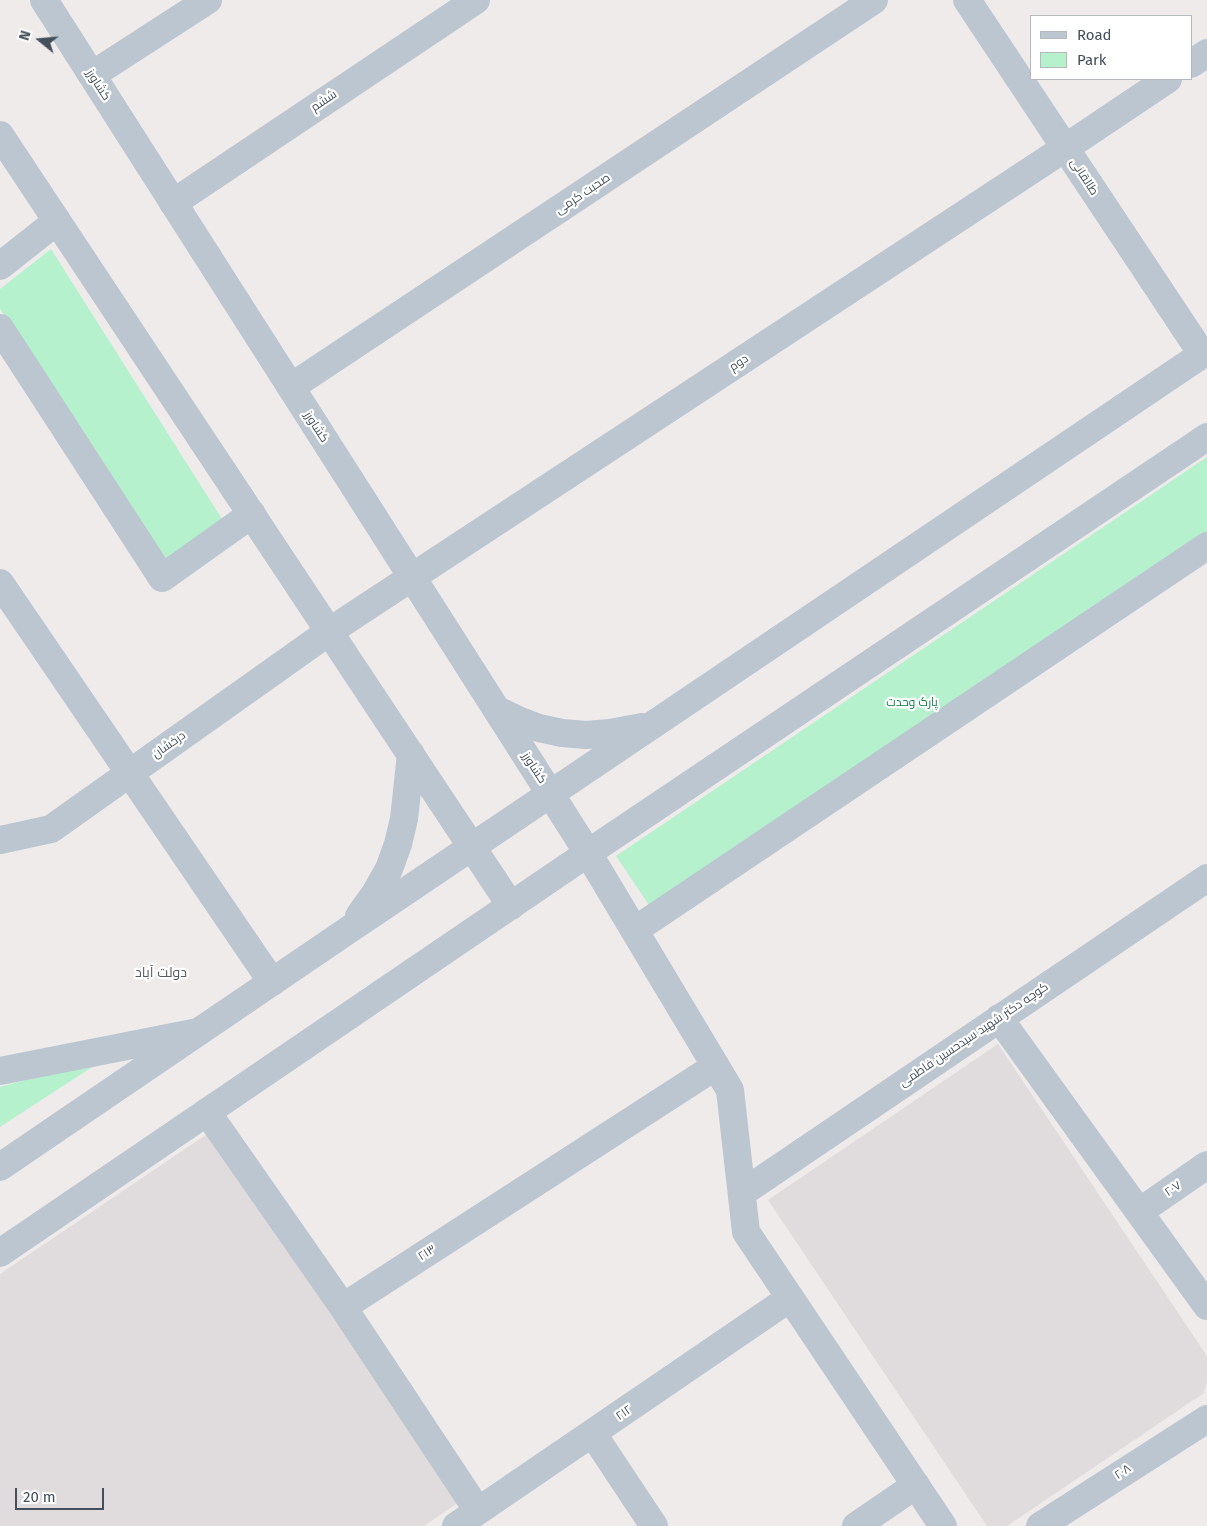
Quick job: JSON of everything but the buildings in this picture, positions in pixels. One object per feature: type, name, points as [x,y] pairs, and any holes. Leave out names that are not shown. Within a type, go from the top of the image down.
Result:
[{"type":"street","name":"کشاورز","points":[[44,0],[588,853],[716,1066],[730,1090],[746,1232],[943,1526]]},
{"type":"street","points":[[92,75],[208,0]]},
{"type":"street","name":"ششم","points":[[173,203],[476,0]]},
{"type":"street","name":"صحبت کرمی","points":[[291,387],[874,0]]},
{"type":"street","name":"طالقانی","points":[[967,0],[1205,356]]},
{"type":"street","points":[[1192,63],[1207,53]]},
{"type":"street","name":"دوم","points":[[330,632],[1167,80]]},
{"type":"street","points":[[0,135],[511,906]]},
{"type":"street","points":[[0,266],[57,221]]},
{"type":"street","points":[[0,328],[162,578],[252,514]]},
{"type":"street","points":[[0,1168],[472,846],[1205,356]]},
{"type":"street","points":[[0,1253],[588,853],[1207,437]]},
{"type":"street","points":[[635,930],[1207,546]]},
{"type":"street","points":[[1,586],[272,982]]},
{"type":"street","name":"درخشان","points":[[0,840],[51,829],[330,632]]},
{"type":"street","points":[[497,710],[540,728],[562,733],[586,735],[610,734],[657,722]]},
{"type":"street","points":[[344,933],[362,914],[376,892],[398,844],[404,819],[411,754]]},
{"type":"street","name":"کوچه دکتر شهید سیدحسین فاطمی","points":[[742,1192],[1207,878]]},
{"type":"street","points":[[999,1018],[1207,1306]]},
{"type":"street","points":[[0,1071],[198,1032]]},
{"type":"street","name":"۲۱۳","points":[[343,1308],[716,1066]]},
{"type":"street","points":[[207,1112],[343,1308],[467,1518]]},
{"type":"street","name":"۲۰۷","points":[[1139,1212],[1207,1165]]},
{"type":"street","name":"۲۱۲","points":[[467,1518],[593,1434],[790,1298]]},
{"type":"street","name":"۲۰۸","points":[[1040,1526],[1207,1418]]},
{"type":"street","points":[[593,1434],[654,1526]]},
{"type":"street","points":[[856,1526],[916,1485]]},
{"type":"shaded area","points":[[998,1044],[1207,1356],[1207,1381],[1204,1393],[1007,1526],[987,1526],[768,1200]]},
{"type":"shaded area","points":[[210,1132],[459,1502],[424,1526],[0,1526],[0,1274]]},
{"type":"green space","points":[[51,249],[227,527],[167,563],[0,309],[0,289]]},
{"type":"green space","name":"پارک وحدت","points":[[1207,457],[1207,549],[659,920],[616,856]]},
{"type":"green space","points":[[106,1058],[0,1127],[0,1087]]},
{"type":"district","name":"دولت آباد","points":[[161,973]]}]
